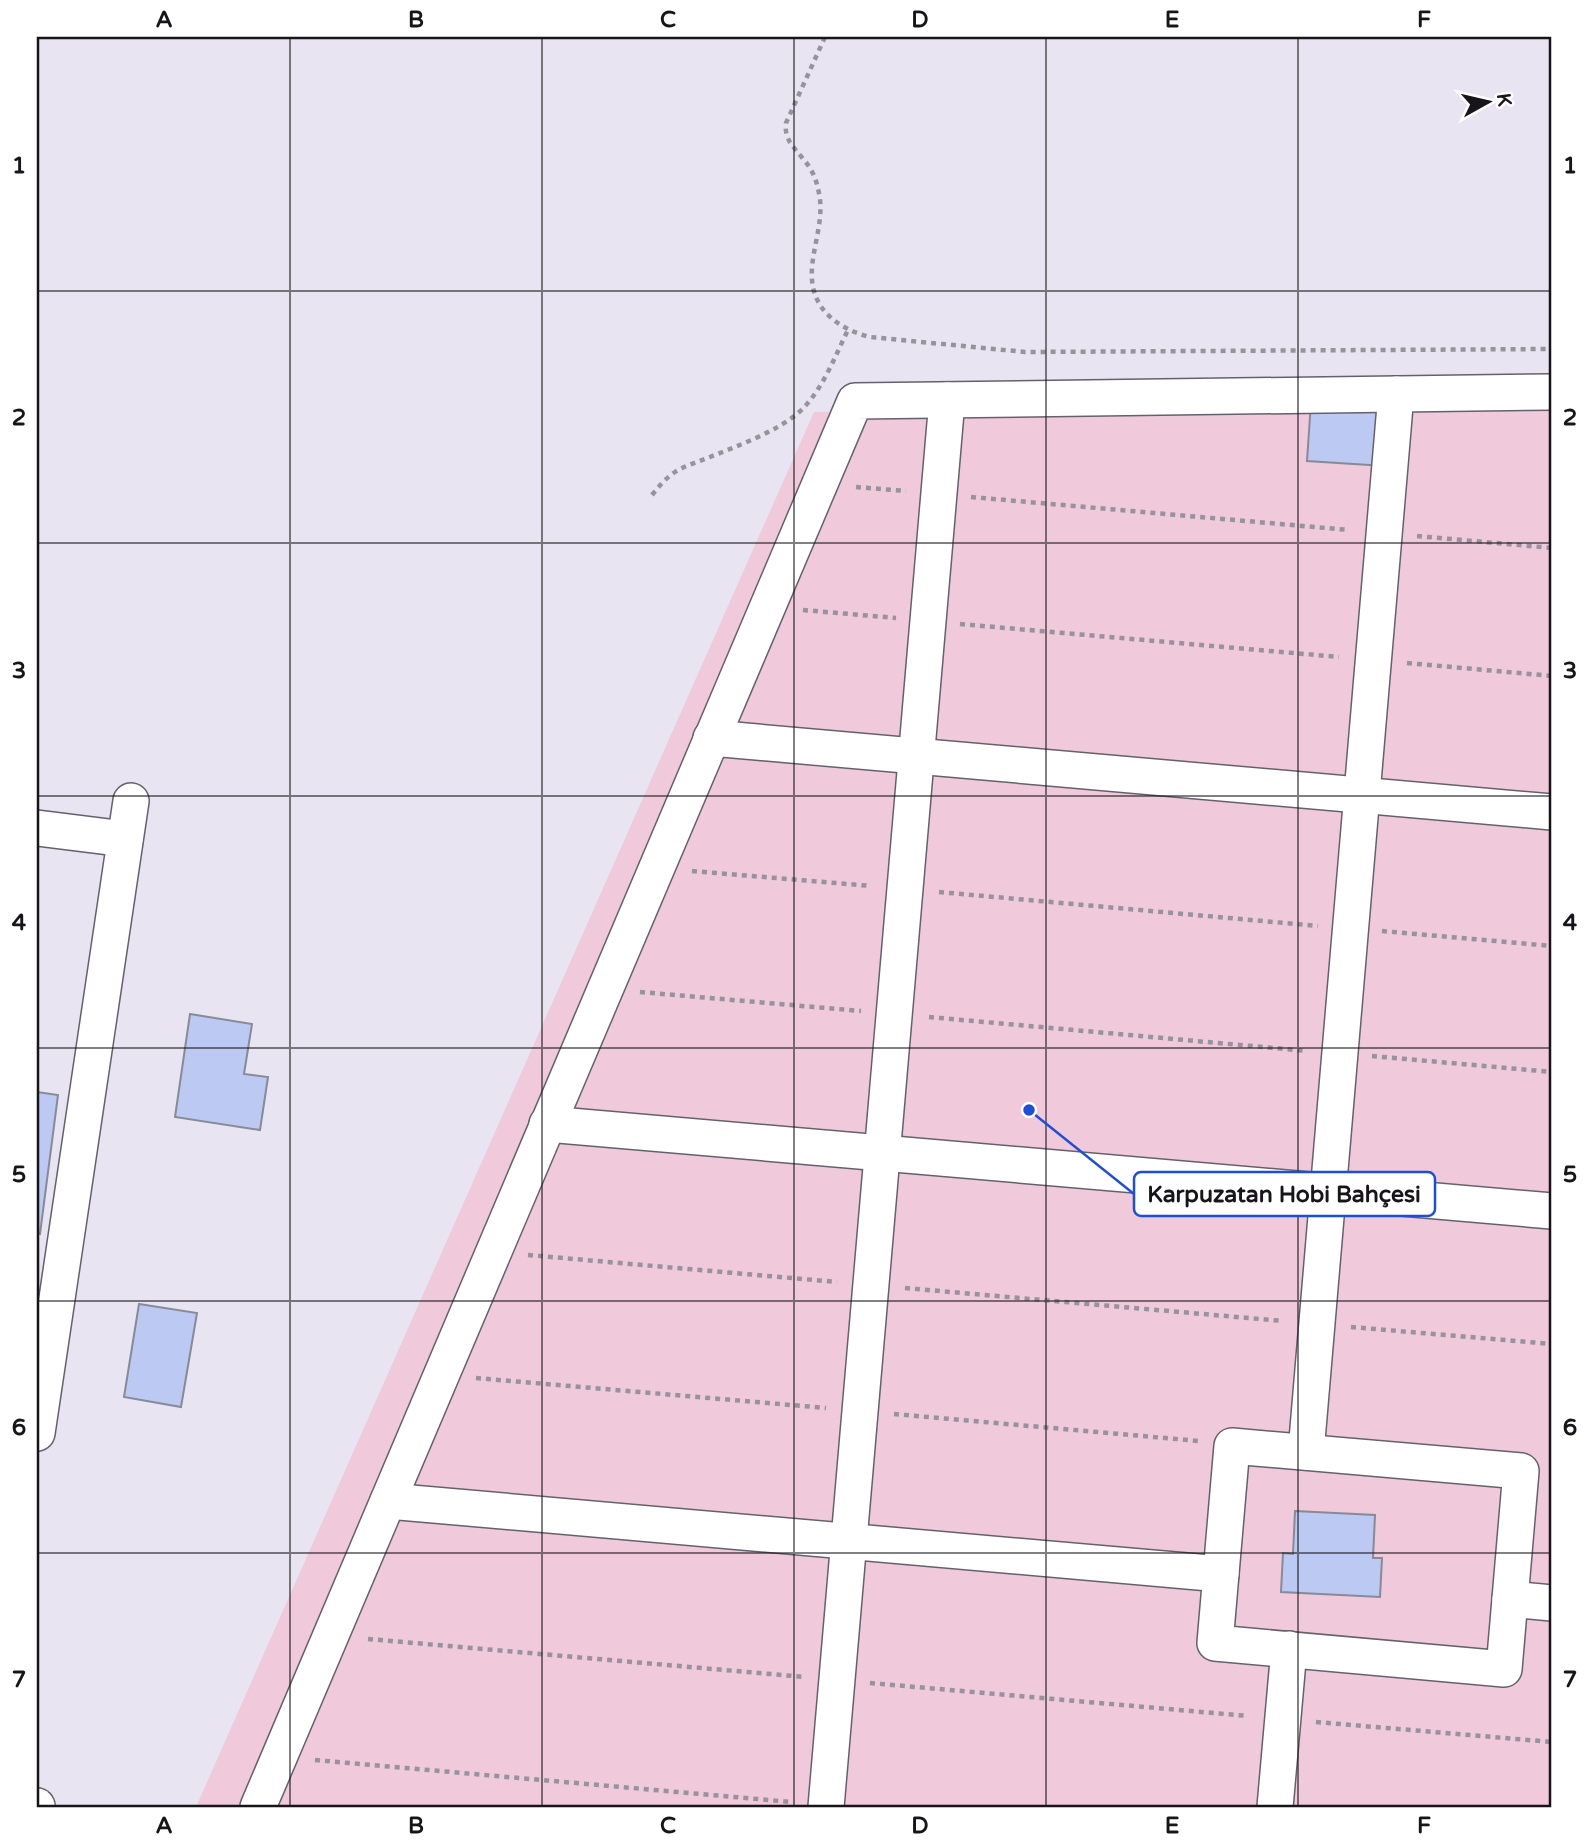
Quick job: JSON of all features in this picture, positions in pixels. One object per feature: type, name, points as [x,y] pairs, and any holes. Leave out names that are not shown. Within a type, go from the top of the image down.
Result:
[{"type":"street","points":[[258,1807],[855,401],[1552,392]]},
{"type":"street","points":[[1306,1452],[1396,394]]},
{"type":"street","points":[[826,1806],[947,400]]},
{"type":"street","points":[[711,738],[1552,812]]},
{"type":"street","points":[[37,1433],[49,1262],[131,801]]},
{"type":"street","points":[[37,828],[125,839]]},
{"type":"street","points":[[547,1124],[1552,1212]]},
{"type":"street","points":[[1232,1446],[1306,1452],[1521,1471],[1504,1668],[1215,1643],[1232,1446]]},
{"type":"street","points":[[388,1501],[1221,1574]]},
{"type":"street","points":[[1510,1599],[1552,1603]]},
{"type":"street","points":[[1275,1807],[1289,1649]]},
{"type":"path","points":[[825,37],[786,122],[785,132],[788,141],[810,169],[819,189],[821,216],[810,277],[813,288],[823,309],[831,318],[855,334],[1025,352],[1552,349]]},
{"type":"path","points":[[652,495],[673,473],[768,431],[799,413],[814,396],[848,330]]},
{"type":"path","points":[[819,484],[1552,548]]},
{"type":"path","points":[[767,607],[1552,676]]},
{"type":"path","points":[[656,868],[1552,946]]},
{"type":"path","points":[[605,989],[1552,1072]]},
{"type":"path","points":[[493,1252],[1552,1344]]},
{"type":"path","points":[[441,1374],[1209,1442]]},
{"type":"path","points":[[331,1636],[1552,1742]]},
{"type":"path","points":[[279,1757],[826,1806]]},
{"type":"shaded area","points":[[1552,403],[1552,1807],[196,1807],[814,412]]},
{"type":"building","points":[[1311,402],[1388,407],[1385,466],[1307,461]]},
{"type":"building","points":[[190,1014],[252,1024],[244,1074],[268,1077],[260,1130],[175,1117]]},
{"type":"building","points":[[37,1092],[58,1095],[40,1234],[37,1233]]},
{"type":"building","points":[[139,1304],[197,1313],[181,1407],[124,1397]]},
{"type":"building","points":[[1295,1511],[1375,1515],[1373,1558],[1382,1558],[1380,1597],[1281,1592],[1283,1553],[1293,1554]]},
{"type":"place","name":"Karpuzatan Hobi Bahçesi","points":[[1029,1110]]}]
